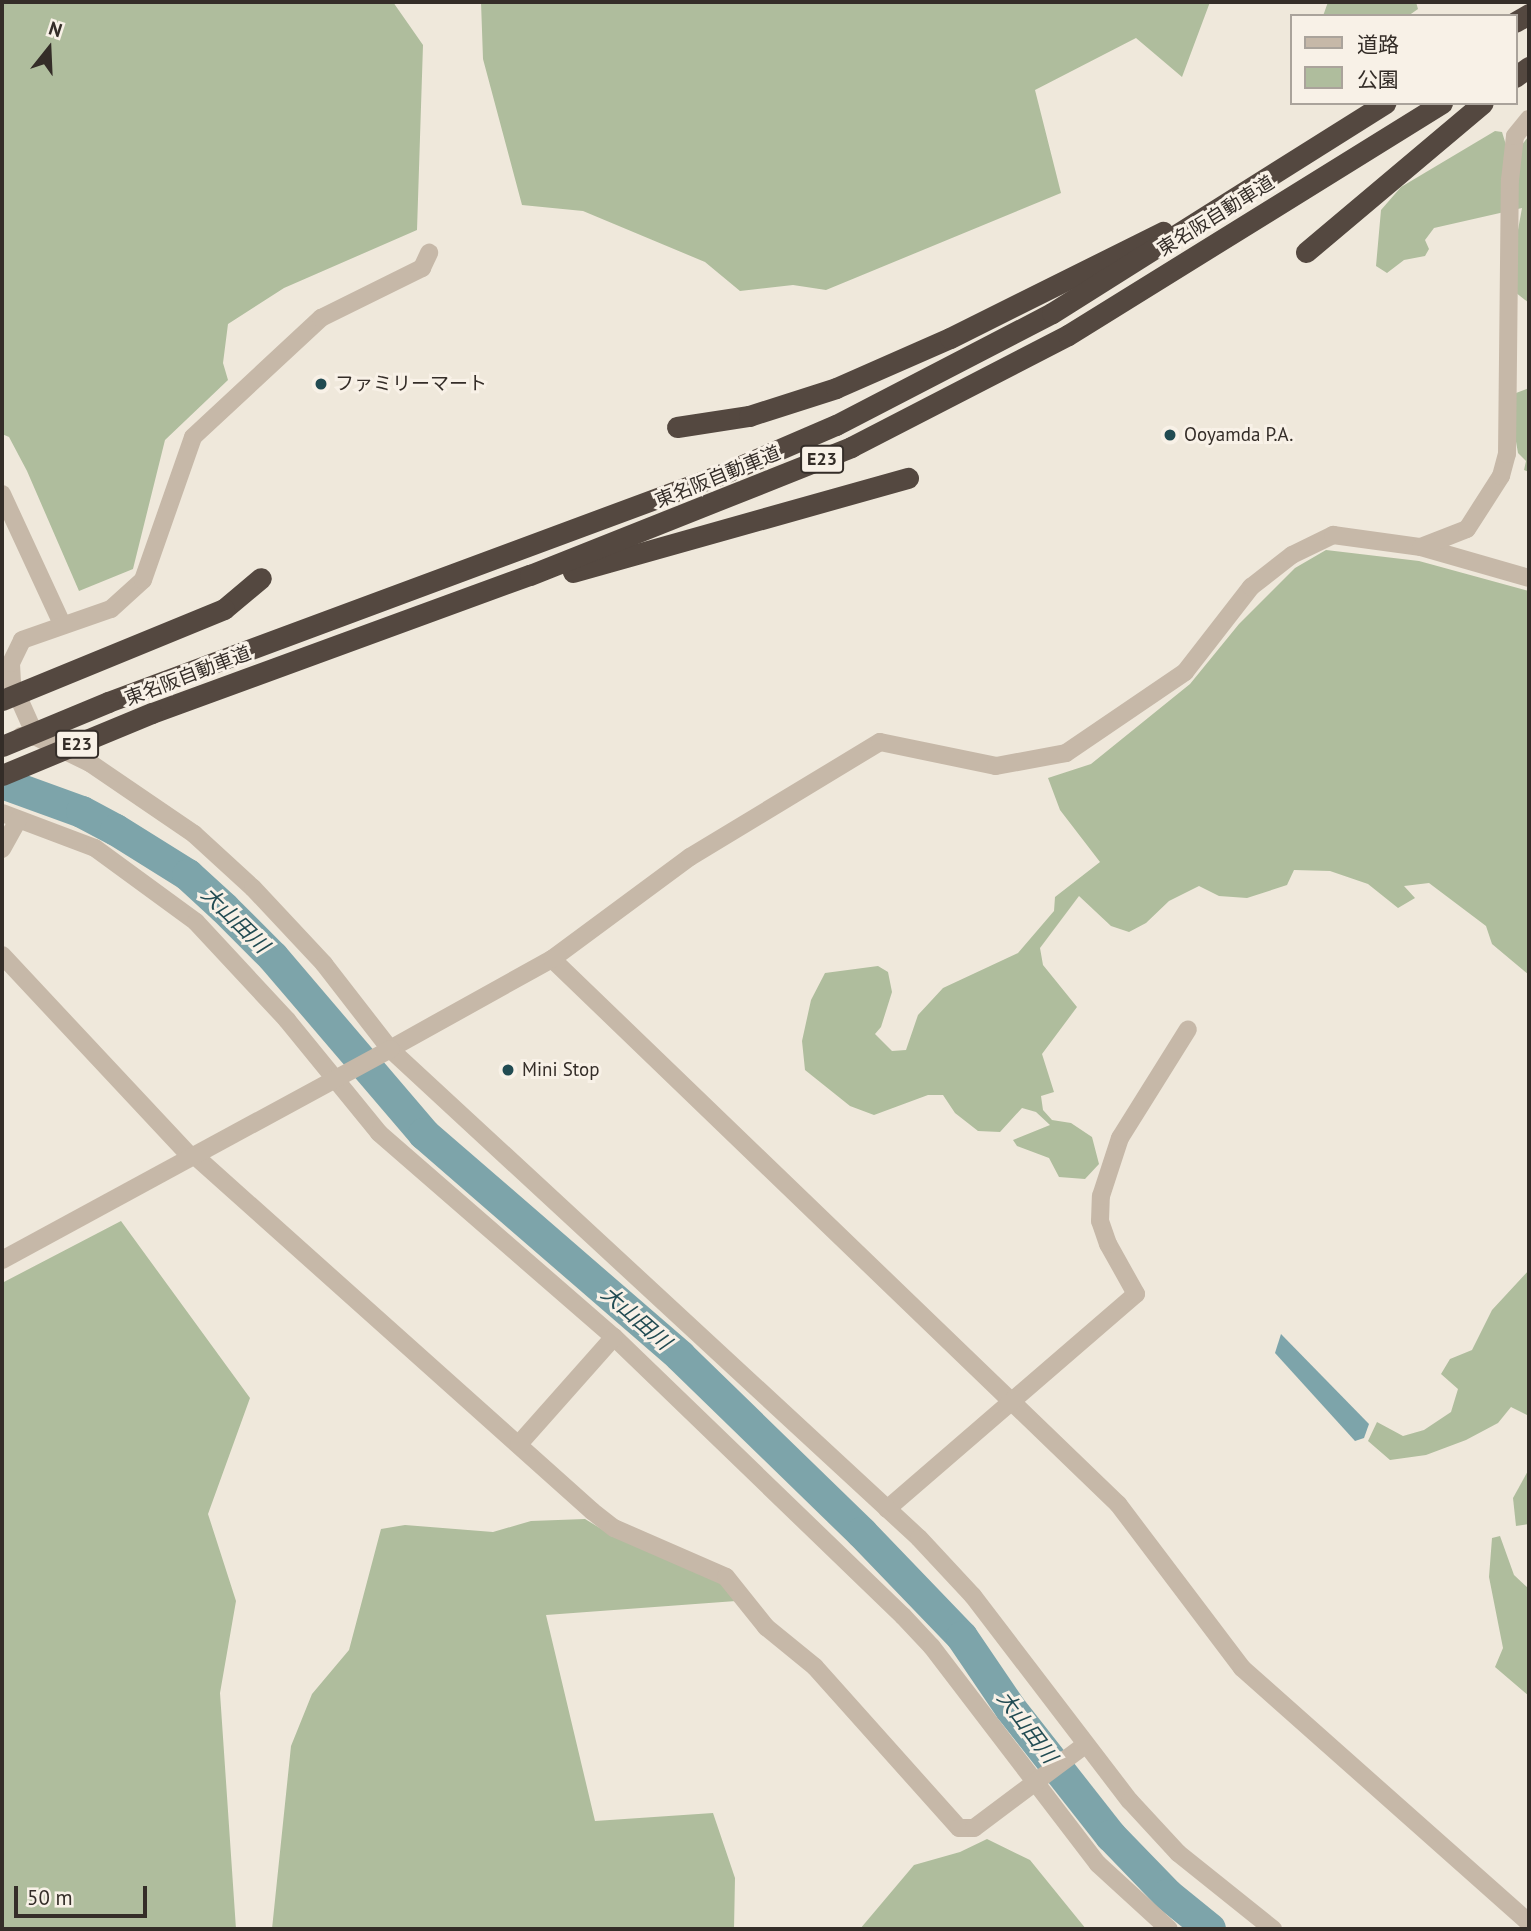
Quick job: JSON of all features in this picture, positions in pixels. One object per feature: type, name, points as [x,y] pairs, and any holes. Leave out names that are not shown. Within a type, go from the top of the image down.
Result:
[{"type":"highway","name":"東名阪自動車道","points":[[2,746],[108,702],[722,474],[836,425],[1052,313],[1382,105]]},
{"type":"highway","name":"東名阪自動車道","points":[[2,775],[152,713],[530,575],[850,447],[972,387],[1068,335],[1439,105]]},
{"type":"highway","points":[[1306,251],[1481,105]]},
{"type":"highway","points":[[677,427],[748,416],[836,388],[950,338],[1265,181]]},
{"type":"highway","points":[[530,575],[575,571],[908,478]]},
{"type":"highway","points":[[2,700],[224,609],[261,578]]},
{"type":"street","points":[[1420,547],[1467,529],[1501,476],[1507,454],[1510,180],[1516,136],[1529,119]]},
{"type":"street","points":[[36,737],[12,683],[11,663],[22,640],[111,609],[143,580],[193,437],[321,318],[422,268],[429,253]]},
{"type":"street","points":[[2,494],[62,624]]},
{"type":"street","points":[[2,1260],[552,959],[691,857],[880,742],[996,766],[1066,753],[1185,673],[1251,587],[1292,555],[1333,535],[1420,547],[1529,579]]},
{"type":"street","points":[[2,736],[36,737],[90,763],[194,834],[324,964],[387,1051],[887,1509],[973,1597],[1085,1745],[1178,1853],[1273,1929]]},
{"type":"street","points":[[2,849],[10,816],[95,848],[196,922],[338,1078],[379,1132],[428,1179],[614,1337],[932,1647],[1033,1784],[1098,1864],[1169,1929]]},
{"type":"street","points":[[2,955],[192,1156],[614,1528],[726,1577],[766,1627],[815,1667],[959,1828],[974,1828],[1085,1745]]},
{"type":"street","points":[[552,959],[1012,1398],[1118,1504],[1242,1668],[1529,1923]]},
{"type":"street","points":[[887,1509],[1012,1398],[1136,1294],[1108,1244],[1100,1221],[1101,1196],[1120,1138],[1188,1029]]},
{"type":"street","points":[[519,1444],[614,1337]]},
{"type":"green space","points":[[2,2],[393,2],[423,45],[417,230],[284,288],[228,324],[223,363],[228,380],[165,440],[133,569],[79,591],[27,471],[9,437],[2,434]]},
{"type":"green space","points":[[481,2],[1210,2],[1182,77],[1136,38],[1035,90],[1061,193],[826,290],[793,285],[740,291],[705,262],[583,211],[522,205],[483,59]]},
{"type":"green space","points":[[1328,2],[1416,2],[1418,9],[1411,14],[1324,14]]},
{"type":"green space","points":[[1495,131],[1502,132],[1506,145],[1520,147],[1529,136],[1529,303],[1515,292],[1510,274],[1522,208],[1434,228],[1425,240],[1429,249],[1425,256],[1404,260],[1387,273],[1376,266],[1381,210],[1401,187]]},
{"type":"green space","points":[[1529,388],[1529,472],[1524,470],[1526,461],[1518,453],[1508,396]]},
{"type":"green space","points":[[1326,550],[1419,561],[1529,591],[1529,975],[1492,944],[1486,926],[1429,883],[1404,886],[1415,898],[1398,908],[1368,884],[1330,871],[1294,870],[1287,885],[1247,898],[1219,896],[1199,886],[1169,901],[1146,923],[1129,932],[1111,926],[1079,896],[1040,948],[1043,965],[1077,1007],[1042,1054],[1054,1092],[1041,1096],[1043,1110],[1052,1120],[1071,1123],[1092,1137],[1099,1164],[1085,1179],[1059,1177],[1049,1158],[1017,1146],[1013,1140],[1050,1125],[1036,1112],[1022,1108],[1000,1132],[978,1131],[955,1113],[943,1095],[928,1095],[874,1115],[850,1106],[805,1070],[802,1041],[811,1000],[825,973],[878,966],[888,972],[892,992],[881,1027],[875,1034],[892,1051],[906,1050],[918,1015],[943,988],[1018,953],[1054,911],[1055,897],[1100,862],[1060,810],[1048,778],[1091,764],[1190,684],[1239,624],[1295,568]]},
{"type":"green space","points":[[121,1221],[250,1398],[208,1514],[236,1601],[220,1693],[236,1929],[2,1929],[2,1283]]},
{"type":"green space","points":[[1529,1270],[1529,1416],[1511,1407],[1498,1423],[1466,1440],[1426,1455],[1390,1460],[1368,1441],[1377,1422],[1403,1436],[1424,1430],[1451,1412],[1458,1389],[1441,1374],[1450,1359],[1472,1350],[1492,1310]]},
{"type":"green space","points":[[1529,1469],[1529,1524],[1516,1526],[1513,1498]]},
{"type":"green space","points":[[585,1519],[608,1533],[722,1582],[736,1601],[546,1615],[595,1821],[713,1813],[735,1878],[734,1929],[272,1929],[291,1746],[312,1694],[349,1650],[381,1529],[405,1525],[493,1532],[531,1521]]},
{"type":"green space","points":[[1500,1536],[1514,1575],[1529,1589],[1529,1696],[1495,1667],[1503,1648],[1489,1577],[1492,1538]]},
{"type":"green space","points":[[987,1839],[1030,1860],[1086,1929],[860,1929],[914,1865],[960,1852]]},
{"type":"water","points":[[1281,1334],[1369,1424],[1364,1438],[1355,1441],[1275,1353]]},
{"type":"waterway","name":"大山田川","points":[[2,783],[82,812],[116,830],[188,875],[224,908],[273,957],[424,1134],[680,1356],[862,1533],[962,1637],[1011,1709],[1111,1836],[1168,1895],[1210,1929]]},
{"type":"place","name":"ファミリーマート","points":[[321,384]]},
{"type":"place","name":"Ooyamda P.A.","points":[[1170,435]]},
{"type":"place","name":"Mini Stop","points":[[508,1070]]}]
